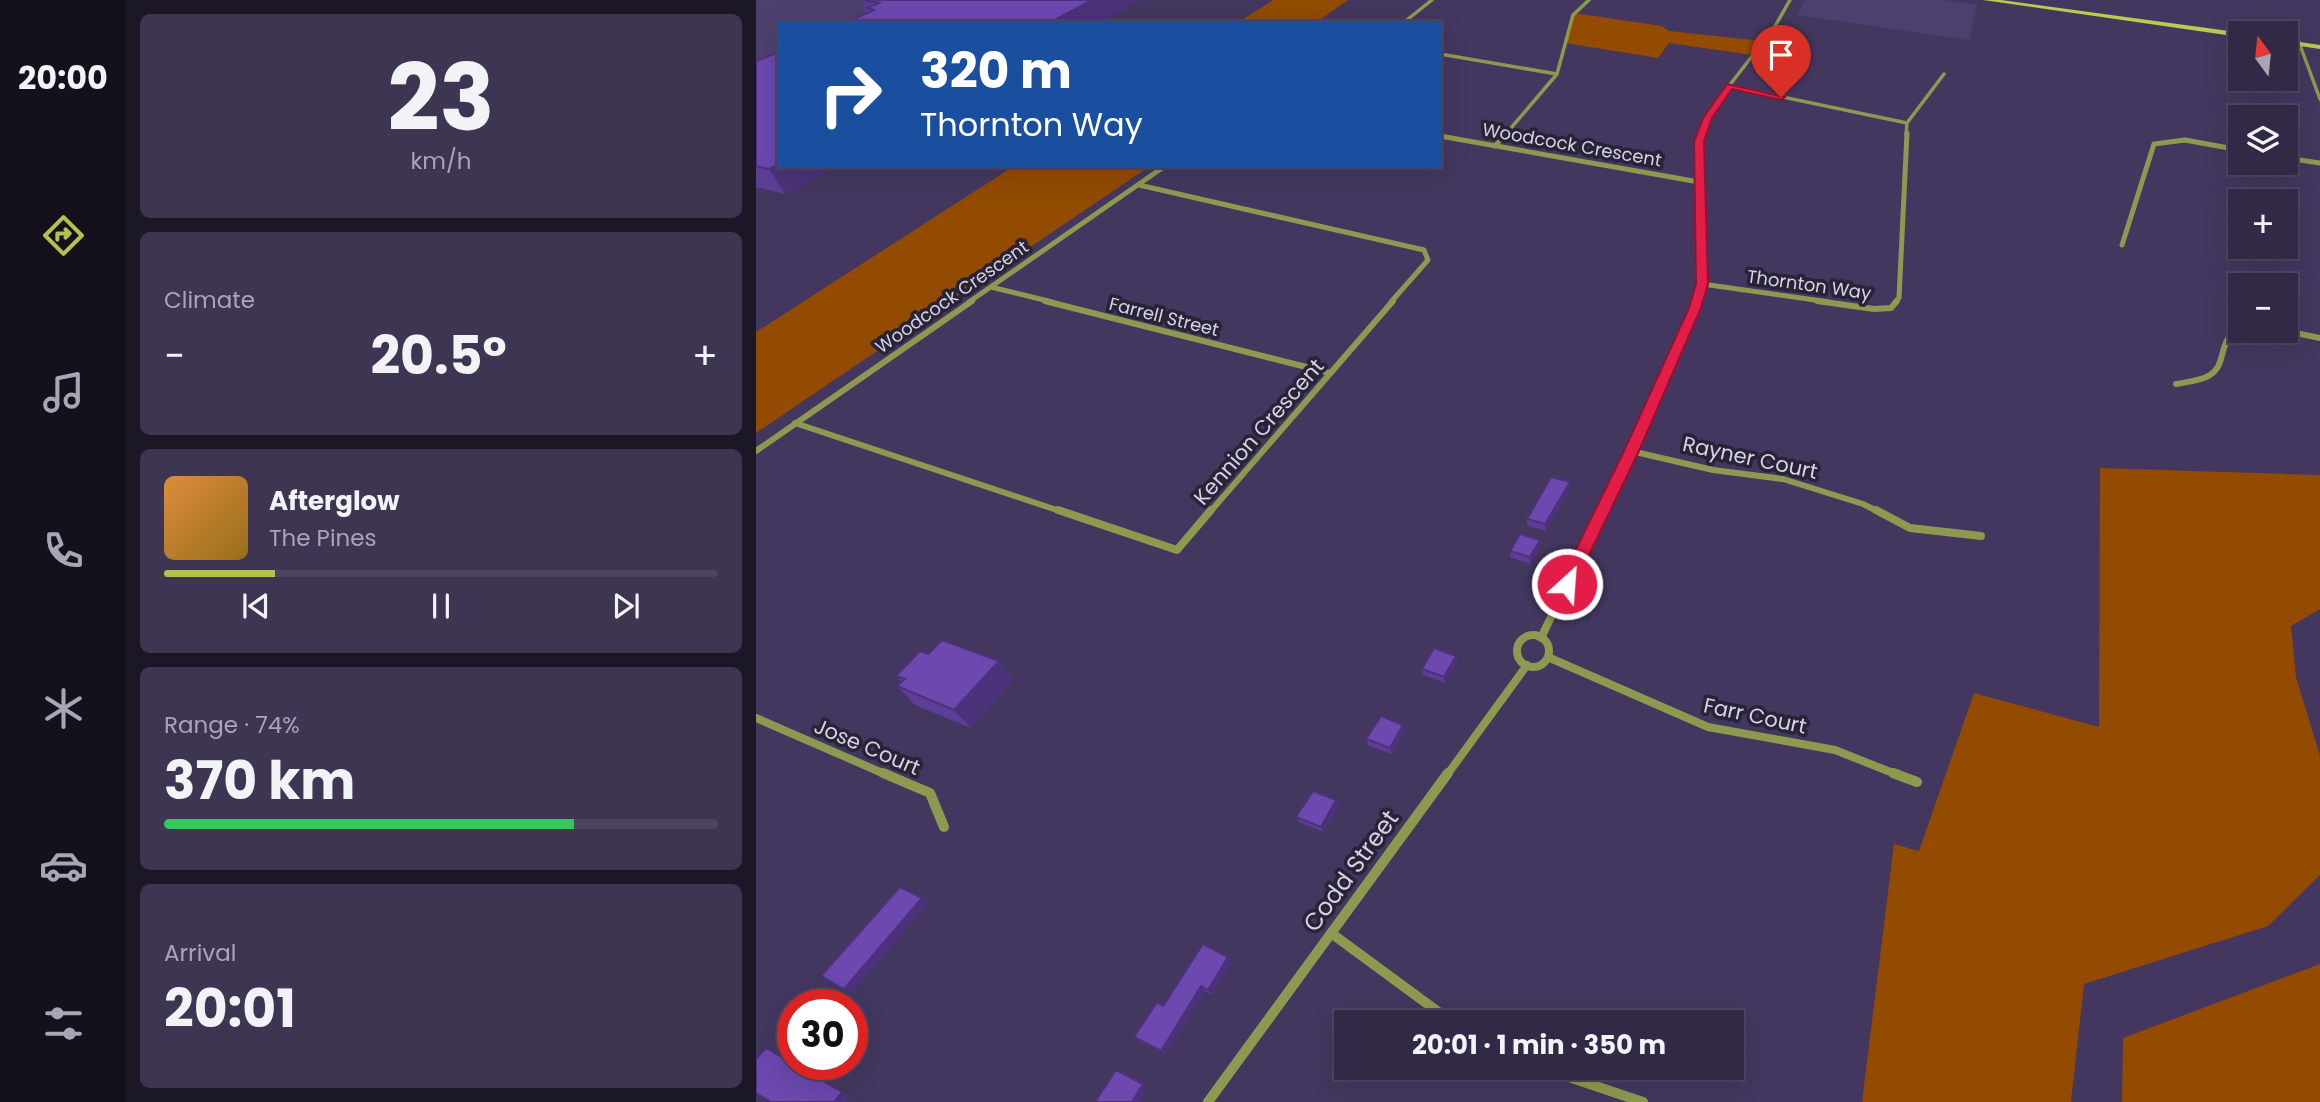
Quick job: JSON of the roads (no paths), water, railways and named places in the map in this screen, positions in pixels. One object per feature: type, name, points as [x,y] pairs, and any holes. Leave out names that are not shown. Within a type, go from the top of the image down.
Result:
[{"type":"main road","points":[[1986,0],[2228,33]]},
{"type":"main road","points":[[2161,23],[2228,30]]},
{"type":"main road","points":[[2298,40],[2320,39]]},
{"type":"main road","points":[[2298,40],[2320,47]]},
{"type":"street","points":[[1406,21],[1432,0]]},
{"type":"street","points":[[1495,146],[1557,75],[1573,15],[1589,0]]},
{"type":"street","points":[[1541,638],[1687,329],[1702,284],[1699,142],[1707,118],[1757,46],[1772,30],[1790,0]]},
{"type":"street","points":[[2298,40],[2320,99]]},
{"type":"street","points":[[1442,54],[1557,75]]},
{"type":"street","points":[[1730,86],[1908,123],[1944,74]]},
{"type":"street","name":"Thornton Way","points":[[1702,284],[1874,309],[1891,308],[1899,298],[1908,123]]},
{"type":"street","name":"Woodcock Crescent","points":[[1442,136],[1699,182]]},
{"type":"street","points":[[2122,245],[2154,144],[2162,140],[2180,140],[2228,148]]},
{"type":"street","points":[[2298,160],[2320,163]]},
{"type":"street","name":"Woodcock Crescent","points":[[756,451],[1162,168]]},
{"type":"street","name":"Kennion Crescent","points":[[795,423],[1177,550],[1429,260],[1424,250],[1139,185]]},
{"type":"street","name":"Farrell Street","points":[[991,287],[1330,373]]},
{"type":"street","points":[[2298,333],[2320,338]]},
{"type":"street","points":[[2176,384],[2209,375],[2220,363],[2223,340],[2228,335]]},
{"type":"street","name":"Rayner Court","points":[[1631,451],[1713,470],[1783,479],[1863,503],[1910,528],[1981,536]]},
{"type":"street","points":[[1529,637],[1541,638],[1551,648],[1550,658],[1540,665],[1527,665],[1517,658],[1516,646],[1529,637]]},
{"type":"street","name":"Farr Court","points":[[1550,658],[1708,727],[1835,750],[1917,782]]},
{"type":"street","name":"Codd Street","points":[[1208,1102],[1527,665]]},
{"type":"street","name":"Jose Court","points":[[756,718],[930,793],[944,827]]},
{"type":"street","points":[[1331,933],[1436,1010]]},
{"type":"street","points":[[1578,1080],[1643,1102]]}]
